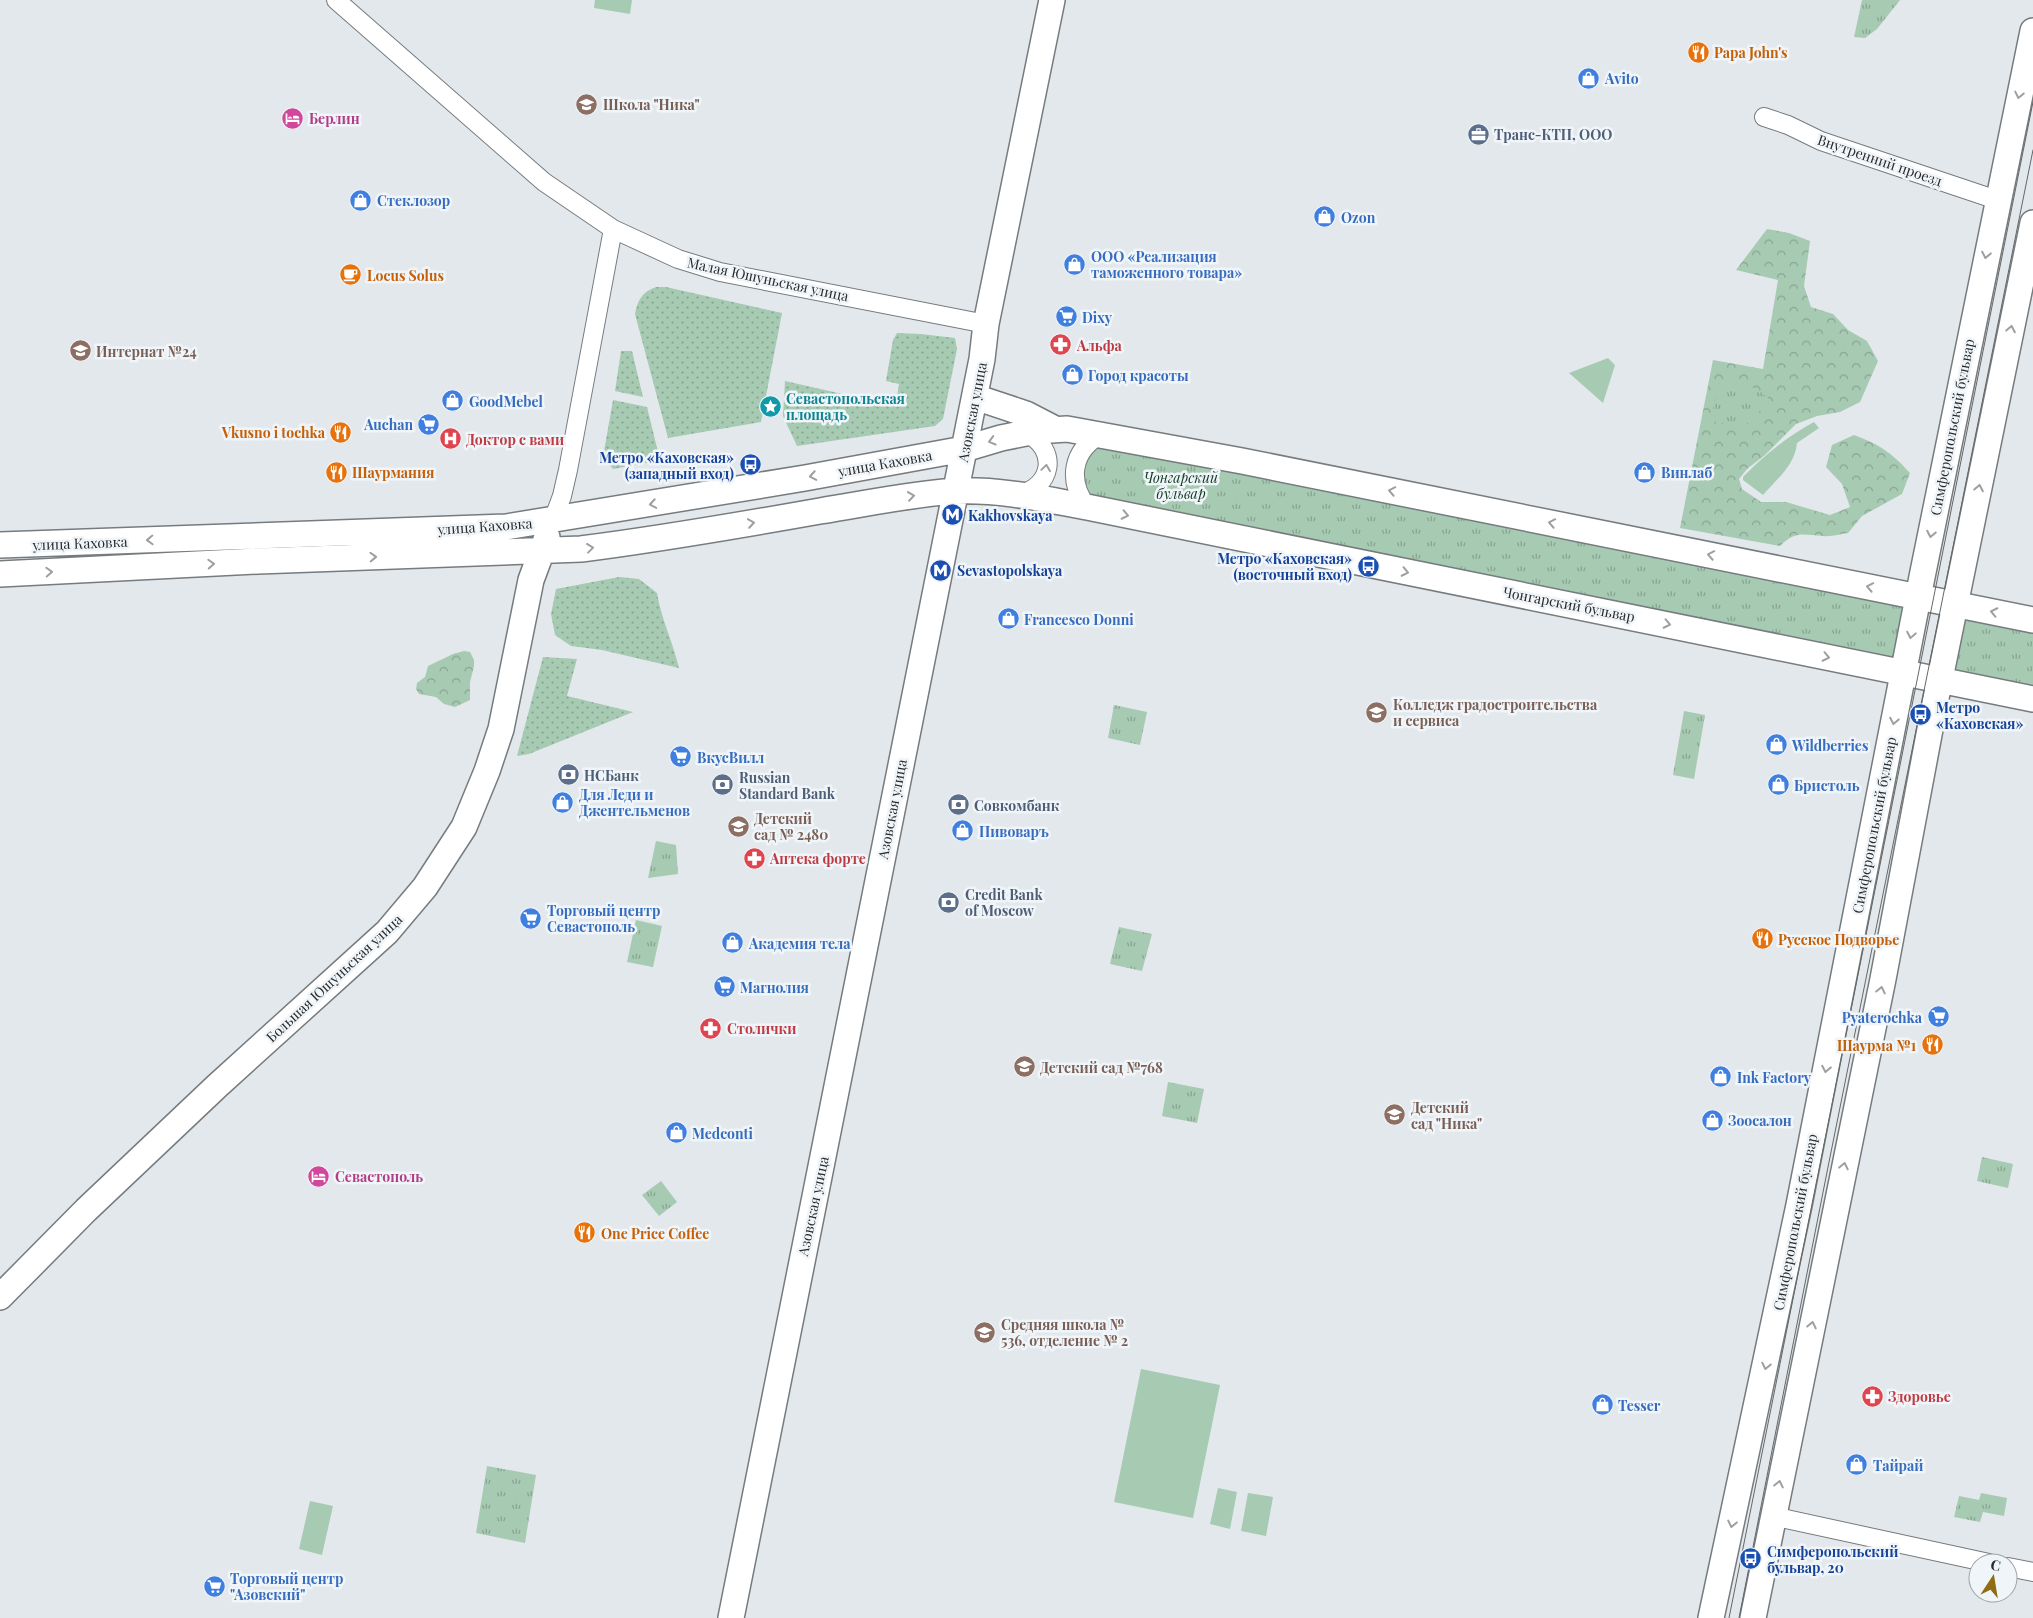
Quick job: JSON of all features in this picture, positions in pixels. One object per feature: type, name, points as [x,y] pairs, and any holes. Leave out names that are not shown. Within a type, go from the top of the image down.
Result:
[{"type":"main road","name":"Азовская улица","points":[[731,1618],[956,491],[986,324],[1052,0]]},
{"type":"main road","name":"Симферопольский бульвар","points":[[1712,1618],[1799,1205],[1997,200],[2033,31]]},
{"type":"main road","points":[[1753,1618],[1772,1516],[1883,980],[1955,604],[2033,223]]},
{"type":"main road","points":[[974,397],[1026,414],[1055,429]]},
{"type":"main road","points":[[964,449],[1026,433],[1055,429],[1101,434],[2033,620]]},
{"type":"main road","name":"улица Каховка","points":[[0,545],[506,527],[964,449]]},
{"type":"main road","name":"улица Каховка","points":[[0,574],[258,561],[581,549],[633,543],[909,496],[956,491]]},
{"type":"main road","name":"Чонгарский бульвар","points":[[956,491],[1017,495],[1087,507],[2033,699]]},
{"type":"main road","name":"Большая Юшуньская улица","points":[[0,1297],[86,1210],[217,1086],[387,932],[426,887],[464,827],[487,772],[501,729],[531,580],[553,520]]},
{"type":"street","name":"Малая Юшуньская улица","points":[[336,0],[544,182],[613,228],[678,259],[720,272],[986,324]]},
{"type":"street","name":"Внутренний проезд","points":[[1764,117],[1788,125],[1821,141],[1997,200]]},
{"type":"street","points":[[553,520],[562,496],[568,470],[613,228]]},
{"type":"street","points":[[1017,495],[1026,494],[1040,484],[1048,468],[1045,450],[1034,437],[1026,433]]},
{"type":"street","points":[[1087,507],[1076,488],[1075,467],[1084,447],[1101,434]]},
{"type":"street","points":[[1772,1516],[1968,1558]]},
{"type":"street","points":[[2018,1569],[2033,1572]]},
{"type":"green space","points":[[595,0],[632,0],[630,14],[594,8]]},
{"type":"green space","points":[[1862,0],[1900,0],[1877,29],[1865,38],[1854,37]]},
{"type":"green space","points":[[1767,229],[1789,233],[1810,241],[1804,286],[1811,307],[1833,314],[1848,330],[1867,341],[1878,361],[1860,402],[1840,412],[1817,416],[1796,424],[1765,455],[1747,469],[1739,479],[1742,489],[1761,502],[1786,502],[1830,515],[1850,507],[1842,484],[1826,467],[1832,445],[1854,435],[1885,450],[1910,473],[1902,494],[1862,516],[1848,533],[1833,536],[1800,535],[1791,538],[1780,546],[1680,528],[1713,360],[1763,369],[1778,280],[1736,270]]},
{"type":"green space","points":[[656,287],[666,287],[782,313],[761,422],[668,438],[635,314],[641,297],[647,291]]},
{"type":"green space","points":[[897,333],[955,338],[957,349],[943,419],[935,426],[797,446],[783,416],[785,381],[878,402],[896,404],[899,384],[886,381],[893,340]]},
{"type":"green space","points":[[621,351],[632,351],[643,397],[615,391]]},
{"type":"green space","points":[[1608,358],[1615,365],[1603,403],[1569,373]]},
{"type":"green space","points":[[1737,381],[1758,390],[1771,400],[1743,427],[1711,421],[1718,384]]},
{"type":"green space","points":[[613,400],[647,407],[658,452],[650,462],[613,469],[603,457]]},
{"type":"green space","points":[[1814,422],[1819,428],[1797,443],[1796,451],[1789,465],[1763,495],[1743,480],[1743,477],[1759,461],[1795,433]]},
{"type":"green space","name":"Чонгарский бульвар","points":[[1103,439],[1905,601],[1894,658],[1092,497],[1081,477],[1085,453]]},
{"type":"green space","points":[[619,577],[639,579],[657,593],[661,612],[679,668],[602,650],[571,646],[555,635],[551,614],[556,589]]},
{"type":"green space","points":[[1967,613],[2033,627],[2033,686],[1955,671]]},
{"type":"green space","points":[[464,651],[470,652],[474,660],[470,682],[470,700],[455,707],[444,704],[436,697],[419,694],[416,689],[417,683],[425,677],[428,666]]},
{"type":"green space","points":[[543,657],[577,659],[567,696],[633,712],[529,754],[517,756]]},
{"type":"green space","points":[[1114,705],[1147,712],[1140,745],[1108,738]]},
{"type":"green space","points":[[1684,711],[1705,715],[1694,779],[1673,775]]},
{"type":"green space","points":[[656,841],[676,845],[678,874],[648,878]]},
{"type":"green space","points":[[636,920],[662,926],[653,967],[627,962]]},
{"type":"green space","points":[[1119,927],[1152,934],[1142,971],[1110,964]]},
{"type":"green space","points":[[1168,1082],[1204,1089],[1197,1123],[1162,1116]]},
{"type":"green space","points":[[1982,1157],[2013,1164],[2008,1188],[1977,1181]]},
{"type":"green space","points":[[661,1181],[677,1202],[659,1216],[642,1195]]},
{"type":"green space","points":[[1141,1369],[1220,1385],[1193,1518],[1114,1502]]},
{"type":"green space","points":[[487,1466],[536,1475],[525,1543],[476,1533]]},
{"type":"green space","points":[[1218,1488],[1237,1492],[1230,1529],[1210,1524]]},
{"type":"green space","points":[[1248,1493],[1273,1497],[1266,1536],[1241,1531]]},
{"type":"green space","points":[[1981,1493],[2007,1498],[2004,1516],[1983,1512],[1980,1522],[1954,1517],[1959,1496],[1979,1500]]},
{"type":"green space","points":[[310,1501],[333,1506],[322,1555],[299,1549]]},
{"type":"tram line","points":[[1729,1618],[2033,102]]},
{"type":"tram line","points":[[1739,1618],[2033,150]]},
{"type":"place","name":"Papa John's","points":[[1698,52]]},
{"type":"place","name":"Avito","points":[[1589,78]]},
{"type":"place","name":"Школа \"Ника\"","points":[[587,104]]},
{"type":"place","name":"Берлин","points":[[293,118]]},
{"type":"place","name":"Транс-КТП, ООО","points":[[1478,134]]},
{"type":"place","name":"Стеклозор","points":[[361,200]]},
{"type":"place","name":"Ozon","points":[[1325,217]]},
{"type":"place","name":"ООО «Реализация таможенного товара»","points":[[1075,264]]},
{"type":"place","name":"Locus Solus","points":[[351,275]]},
{"type":"place","name":"Dixy","points":[[1066,317]]},
{"type":"place","name":"Альфа","points":[[1061,345]]},
{"type":"place","name":"Интернат №24","points":[[80,351]]},
{"type":"place","name":"Город красоты","points":[[1072,375]]},
{"type":"place","name":"GoodMebel","points":[[453,401]]},
{"type":"place","name":"Севастопольская площадь","points":[[770,406]]},
{"type":"place","name":"Auchan","points":[[429,424]]},
{"type":"place","name":"Vkusno i tochka","points":[[341,432]]},
{"type":"place","name":"Доктор с вами","points":[[450,439]]},
{"type":"place","name":"Метро «Каховская» (западный вход)","points":[[750,465]]},
{"type":"place","name":"Шаурмания","points":[[336,472]]},
{"type":"place","name":"Винлаб","points":[[1645,472]]},
{"type":"place","name":"Kakhovskaya","points":[[952,515]]},
{"type":"place","name":"Метро «Каховская» (восточный вход)","points":[[1368,566]]},
{"type":"place","name":"Sevastopolskaya","points":[[941,570]]},
{"type":"place","name":"Francesco Donni","points":[[1008,619]]},
{"type":"place","name":"Колледж градостроительства и сервиса","points":[[1377,712]]},
{"type":"place","name":"Метро «Каховская»","points":[[1920,715]]},
{"type":"place","name":"Wildberries","points":[[1776,745]]},
{"type":"place","name":"ВкусВилл","points":[[681,757]]},
{"type":"place","name":"НСБанк","points":[[568,775]]},
{"type":"place","name":"Russian Standard Bank","points":[[723,785]]},
{"type":"place","name":"Бристоль","points":[[1778,785]]},
{"type":"place","name":"Для Леди и Джентельменов","points":[[563,802]]},
{"type":"place","name":"Совкомбанк","points":[[958,805]]},
{"type":"place","name":"Детский сад № 2480","points":[[738,826]]},
{"type":"place","name":"Пивоваръ","points":[[963,831]]},
{"type":"place","name":"Аптека форте","points":[[754,858]]},
{"type":"place","name":"Credit Bank of Moscow","points":[[949,902]]},
{"type":"place","name":"Торговый центр Севастополь","points":[[531,918]]},
{"type":"place","name":"Русское Подворье","points":[[1762,939]]},
{"type":"place","name":"Академия тела","points":[[733,943]]},
{"type":"place","name":"Магнолия","points":[[724,987]]},
{"type":"place","name":"Pyaterochka","points":[[1938,1017]]},
{"type":"place","name":"Столички","points":[[711,1028]]},
{"type":"place","name":"Шаурма №1","points":[[1932,1045]]},
{"type":"place","name":"Детский сад №768","points":[[1024,1067]]},
{"type":"place","name":"Ink Factory","points":[[1721,1077]]},
{"type":"place","name":"Детский сад \"Ника\"","points":[[1395,1115]]},
{"type":"place","name":"Зоосалон","points":[[1712,1120]]},
{"type":"place","name":"Medconti","points":[[676,1133]]},
{"type":"place","name":"Севастополь","points":[[319,1176]]},
{"type":"place","name":"One Price Coffee","points":[[585,1233]]},
{"type":"place","name":"Средняя школа № 536, отделение № 2","points":[[985,1332]]},
{"type":"place","name":"Здоровье","points":[[1872,1396]]},
{"type":"place","name":"Tesser","points":[[1602,1405]]},
{"type":"place","name":"Тайрай","points":[[1857,1465]]},
{"type":"place","name":"Симферопольский бульвар, 20","points":[[1751,1559]]},
{"type":"place","name":"Торговый центр \"Азовский\"","points":[[214,1586]]}]
